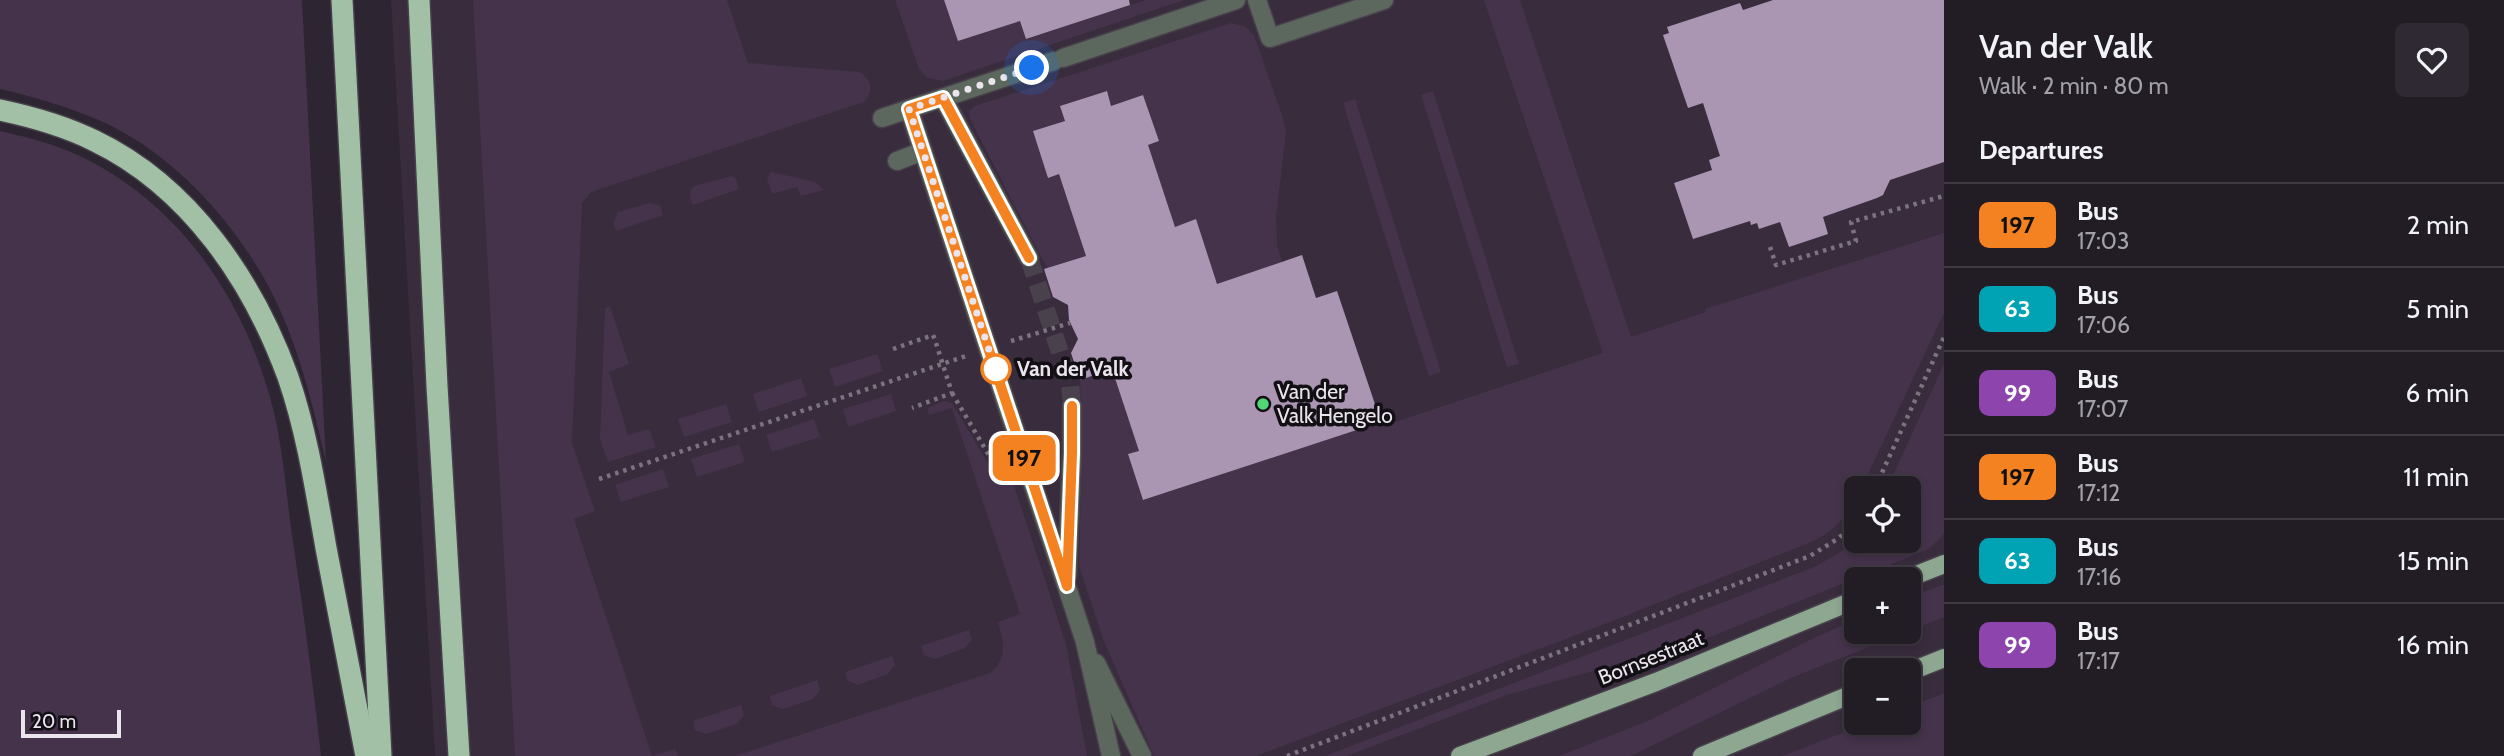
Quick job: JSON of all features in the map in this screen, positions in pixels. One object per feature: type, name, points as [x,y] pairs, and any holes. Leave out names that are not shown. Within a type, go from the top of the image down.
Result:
[{"type":"highway","points":[[342,0],[381,756]]},
{"type":"highway","points":[[419,0],[437,386],[459,756]]},
{"type":"highway","points":[[0,110],[41,119],[96,141],[145,171],[194,215],[232,263],[262,317],[288,378],[301,424],[366,756]]},
{"type":"main road","points":[[1921,573],[1944,564]]},
{"type":"main road","name":"Bornsestraat","points":[[1460,756],[1656,682],[1844,604]]},
{"type":"main road","points":[[1921,667],[1944,658]]},
{"type":"main road","points":[[1702,756],[1844,697]]},
{"type":"lane","points":[[882,118],[1236,0]]},
{"type":"lane","points":[[1257,0],[1270,38],[1384,0]]},
{"type":"lane","points":[[943,98],[1029,258]]},
{"type":"lane","points":[[909,109],[1085,642],[1111,756]]},
{"type":"lane","points":[[897,161],[923,151]]},
{"type":"lane","points":[[1067,586],[1072,406]]},
{"type":"lane","points":[[1085,642],[1142,756]]},
{"type":"path","points":[[1770,247],[1776,265],[1856,241],[1851,222],[1944,196]]},
{"type":"path","points":[[1008,342],[1070,323]]},
{"type":"path","points":[[893,349],[933,335],[952,393],[998,468],[1026,462]]},
{"type":"path","points":[[1880,476],[1944,337]]},
{"type":"path","points":[[599,479],[957,359]]},
{"type":"path","points":[[912,408],[952,393]]},
{"type":"path","points":[[1287,756],[1810,556],[1844,533]]},
{"type":"shaded area","points":[[0,0],[302,0],[326,462],[295,347],[266,281],[249,253],[207,200],[183,176],[130,136],[76,111],[0,89]]},
{"type":"shaded area","points":[[391,0],[1944,0],[1944,756],[435,756]]},
{"type":"shaded area","points":[[473,0],[727,0],[748,63],[859,72],[869,81],[870,90],[864,102],[597,190],[590,193],[582,203],[572,443],[595,511],[574,519],[652,756],[515,756]]},
{"type":"shaded area","points":[[895,0],[944,0],[958,41],[1020,21],[1027,39],[1146,0],[1184,0],[943,81],[928,78],[919,69]]},
{"type":"shaded area","points":[[1484,0],[1520,0],[1631,337],[1706,312],[1705,309],[1944,233],[1944,313],[1867,476],[1844,476],[1844,517],[1816,540],[1605,624],[1256,756],[1154,756],[1103,639],[1079,566],[1082,453],[1080,380],[1112,369],[1139,451],[1128,455],[1144,500],[1381,422],[1383,426],[1603,353]]},
{"type":"shaded area","points":[[1231,23],[1244,26],[1254,35],[1286,132],[1276,218],[1277,244],[1282,262],[1217,284],[1195,220],[1175,227],[1148,145],[1158,141],[1143,95],[1111,106],[1106,91],[1061,106],[1065,121],[1034,131],[1049,177],[1059,174],[1086,256],[1047,268],[970,119],[969,111],[975,106]]},
{"type":"shaded area","points":[[1433,91],[1519,364],[1507,367],[1421,95]]},
{"type":"shaded area","points":[[1355,99],[1441,372],[1429,376],[1343,103]]},
{"type":"shaded area","points":[[0,131],[46,143],[90,161],[151,202],[177,227],[200,255],[239,316],[266,384],[279,440],[321,756],[0,756]]},
{"type":"shaded area","points":[[771,172],[815,182],[824,190],[801,196],[797,187],[772,194],[767,178]]},
{"type":"shaded area","points":[[732,176],[739,189],[693,205],[690,195],[694,186]]},
{"type":"shaded area","points":[[649,203],[660,205],[663,215],[616,231],[613,223],[618,212]]},
{"type":"shaded area","points":[[610,306],[629,364],[609,372],[628,435],[649,429],[656,447],[608,462],[600,439],[605,308]]},
{"type":"shaded area","points":[[877,354],[883,371],[835,387],[829,369]]},
{"type":"shaded area","points":[[1944,364],[1944,534],[1929,549],[1921,552],[1921,476],[1893,476]]},
{"type":"shaded area","points":[[801,378],[807,396],[759,412],[753,394]]},
{"type":"shaded area","points":[[891,394],[896,411],[848,427],[843,409]]},
{"type":"shaded area","points":[[945,401],[952,403],[989,465],[997,473],[1008,475],[1012,479],[1066,644],[1087,756],[735,756],[990,673],[1000,662],[1003,643],[998,622],[1020,614],[952,408],[929,415],[927,408]]},
{"type":"shaded area","points":[[726,404],[732,422],[684,437],[678,419]]},
{"type":"shaded area","points":[[814,419],[820,437],[772,452],[766,435]]},
{"type":"shaded area","points":[[739,444],[745,462],[697,477],[691,459]]},
{"type":"shaded area","points":[[663,469],[669,487],[621,502],[615,485]]},
{"type":"shaded area","points":[[1844,549],[1844,553],[1919,553],[1884,567],[1844,567],[1844,583],[1700,641],[1507,695],[1347,756],[1325,756],[1814,567]]},
{"type":"shaded area","points":[[1944,584],[1944,617],[1921,626],[1921,593]]},
{"type":"shaded area","points":[[1844,625],[1844,644],[1877,644],[1793,677],[1631,756],[1559,756],[1650,720]]},
{"type":"shaded area","points":[[969,630],[972,640],[965,648],[935,659],[924,655],[921,646]]},
{"type":"shaded area","points":[[892,656],[895,665],[888,674],[858,685],[847,680],[845,672]]},
{"type":"shaded area","points":[[817,680],[820,690],[813,699],[783,709],[772,705],[770,696]]},
{"type":"shaded area","points":[[1944,693],[1944,756],[1782,756],[1844,732],[1844,735],[1921,735],[1921,702]]},
{"type":"shaded area","points":[[741,705],[744,715],[737,724],[706,734],[695,730],[693,721]]},
{"type":"shaded area","points":[[675,749],[678,756],[652,756]]},
{"type":"building","points":[[944,0],[1129,0],[1130,5],[1026,39],[1020,21],[958,41]]},
{"type":"building","points":[[1773,0],[1944,0],[1944,162],[1890,180],[1883,195],[1823,217],[1828,234],[1789,247],[1780,222],[1759,229],[1757,223],[1751,225],[1750,221],[1693,239],[1674,183],[1712,170],[1709,160],[1720,156],[1703,103],[1688,108],[1663,35],[1669,33],[1667,27],[1740,3],[1743,10]]},
{"type":"building","points":[[1107,91],[1111,106],[1143,95],[1159,141],[1148,145],[1175,227],[1196,219],[1217,284],[1302,255],[1316,298],[1337,291],[1381,422],[1143,500],[1128,454],[1139,451],[1112,369],[1080,380],[1071,353],[1078,339],[1069,320],[1068,305],[1053,297],[1044,269],[1086,256],[1059,174],[1048,178],[1033,131],[1065,121],[1060,106]]},
{"type":"tunnel","points":[[1029,258],[1070,383],[1072,406]]},
{"type":"bus line","name":"197","points":[[1029,258],[943,98],[909,109],[1067,586],[1072,406]]},
{"type":"place","name":"Van der Valk","points":[[996,369]]},
{"type":"place","name":"Van der Valk Hengelo","points":[[1263,404]]},
{"type":"route","points":[[996,369],[909,109],[1032,68]]}]
